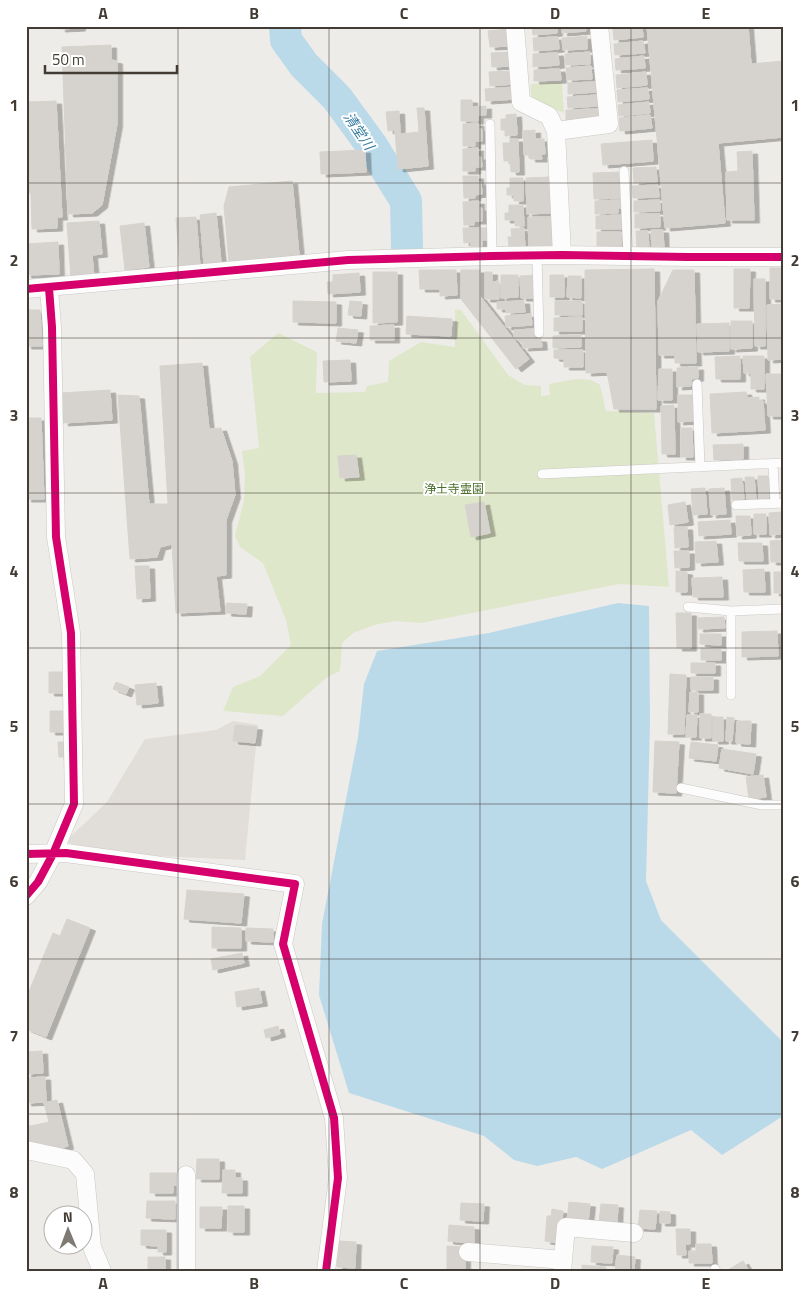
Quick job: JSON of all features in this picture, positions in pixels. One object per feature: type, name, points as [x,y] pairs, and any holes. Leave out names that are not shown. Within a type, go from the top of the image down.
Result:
[{"type":"street","points":[[516,26],[521,102],[549,116],[556,131],[562,255]]},
{"type":"street","points":[[556,131],[609,124],[599,26]]},
{"type":"street","points":[[26,289],[348,260],[537,255],[688,258],[783,256]]},
{"type":"street","points":[[26,896],[38,882],[53,854],[74,804],[71,633],[56,537],[52,327],[49,288]]},
{"type":"street","points":[[26,854],[66,853],[295,884],[283,944],[334,1118],[338,1178],[326,1271]]},
{"type":"street","points":[[26,1150],[73,1160],[85,1174],[92,1247],[102,1271]]},
{"type":"street","points":[[186,1175],[186,1271]]},
{"type":"street","points":[[480,1259],[563,1265],[566,1227],[634,1233]]},
{"type":"lane","points":[[490,124],[492,256]]},
{"type":"lane","points":[[624,171],[628,256]]},
{"type":"lane","points":[[537,255],[539,333]]},
{"type":"lane","points":[[697,384],[700,467]]},
{"type":"lane","points":[[542,474],[783,463]]},
{"type":"lane","points":[[736,505],[779,503],[773,464]]},
{"type":"lane","points":[[688,607],[731,611],[783,609]]},
{"type":"lane","points":[[731,611],[731,695]]},
{"type":"lane","points":[[681,788],[762,804],[783,805]]},
{"type":"shaded area","points":[[233,721],[258,725],[245,860],[116,854],[65,842],[107,802],[145,739],[216,730]]},
{"type":"green space","points":[[562,82],[564,113],[537,102],[531,95],[531,84]]},
{"type":"green space","name":"浄土寺霊園","points":[[455,310],[461,310],[508,375],[525,385],[541,386],[541,396],[550,395],[549,384],[576,379],[591,380],[600,385],[606,411],[654,413],[669,587],[619,584],[421,623],[395,621],[374,625],[353,633],[342,643],[340,671],[326,678],[283,716],[223,711],[233,687],[260,676],[291,645],[286,620],[263,563],[240,547],[235,536],[244,500],[245,474],[242,451],[259,448],[250,357],[278,333],[317,352],[316,393],[365,392],[367,386],[388,382],[389,361],[421,342],[455,347]]},
{"type":"water","points":[[618,603],[649,606],[650,723],[646,881],[661,920],[783,1042],[783,1116],[722,1155],[691,1130],[602,1169],[576,1157],[537,1166],[514,1160],[484,1136],[349,1093],[319,995],[322,924],[358,737],[364,684],[377,651],[489,633]]},
{"type":"building","points":[[60,26],[80,26],[80,28],[60,29]]},
{"type":"building","points":[[532,26],[557,26],[557,33],[533,35]]},
{"type":"building","points":[[562,26],[586,26],[586,31],[562,33]]},
{"type":"building","points":[[642,26],[643,37],[614,40],[613,29]]},
{"type":"building","points":[[647,26],[748,26],[751,64],[783,61],[783,137],[718,143],[725,223],[665,228]]},
{"type":"building","points":[[509,29],[510,46],[490,47],[488,31]]},
{"type":"building","points":[[587,36],[587,49],[563,50],[562,38]]},
{"type":"building","points":[[558,37],[559,49],[534,51],[533,38]]},
{"type":"building","points":[[643,41],[645,53],[615,55],[614,44]]},
{"type":"building","points":[[111,45],[111,60],[117,61],[117,124],[102,205],[92,213],[68,214],[62,47]]},
{"type":"building","points":[[511,52],[512,66],[492,67],[491,53]]},
{"type":"building","points":[[590,52],[590,64],[566,65],[565,54]]},
{"type":"building","points":[[558,53],[559,65],[533,67],[533,54]]},
{"type":"building","points":[[644,56],[645,68],[616,70],[615,59]]},
{"type":"building","points":[[591,66],[592,79],[567,80],[566,68]]},
{"type":"building","points":[[560,69],[561,80],[534,81],[534,70]]},
{"type":"building","points":[[513,71],[514,84],[490,86],[489,72]]},
{"type":"building","points":[[646,72],[647,85],[617,88],[616,75]]},
{"type":"building","points":[[595,82],[596,92],[568,94],[568,83]]},
{"type":"building","points":[[515,87],[516,99],[486,101],[485,89]]},
{"type":"building","points":[[648,88],[649,99],[618,102],[617,90]]},
{"type":"building","points":[[597,95],[598,106],[568,108],[567,97]]},
{"type":"building","points":[[461,100],[472,100],[472,107],[486,106],[486,115],[478,115],[478,121],[461,121]]},
{"type":"building","points":[[56,101],[62,217],[57,217],[57,228],[32,229],[31,193],[26,193],[26,102]]},
{"type":"building","points":[[649,102],[650,113],[619,116],[618,105]]},
{"type":"building","points":[[417,108],[424,108],[428,166],[398,169],[395,130],[388,131],[386,112],[399,111],[400,134],[419,132]]},
{"type":"building","points":[[598,109],[599,119],[566,121],[566,110]]},
{"type":"building","points":[[516,114],[517,135],[505,136],[505,130],[501,130],[501,119],[506,119],[506,115]]},
{"type":"building","points":[[650,115],[652,128],[620,131],[619,118]]},
{"type":"building","points":[[478,123],[479,129],[482,129],[482,141],[475,141],[475,146],[463,146],[463,124]]},
{"type":"building","points":[[535,130],[535,139],[544,139],[545,154],[541,154],[542,159],[530,159],[530,155],[524,155],[523,131]]},
{"type":"building","points":[[510,139],[518,139],[519,172],[511,172],[510,161],[504,161],[503,143],[510,143]]},
{"type":"building","points":[[652,140],[653,161],[603,165],[601,144]]},
{"type":"building","points":[[478,148],[478,157],[481,157],[482,167],[475,167],[475,171],[463,171],[463,149]]},
{"type":"building","points":[[365,150],[366,172],[321,174],[320,152]]},
{"type":"building","points":[[752,151],[754,220],[727,220],[726,172],[738,171],[737,152]]},
{"type":"building","points":[[656,167],[657,182],[634,183],[633,168]]},
{"type":"building","points":[[621,172],[622,198],[594,199],[593,173]]},
{"type":"building","points":[[463,176],[478,176],[478,182],[481,182],[482,194],[475,195],[475,198],[464,198]]},
{"type":"building","points":[[549,177],[551,213],[527,214],[526,178]]},
{"type":"building","points":[[510,178],[523,178],[523,201],[514,201],[514,195],[507,195],[507,188],[510,188]]},
{"type":"building","points":[[292,181],[299,255],[229,262],[224,206],[229,187]]},
{"type":"building","points":[[658,185],[659,197],[633,198],[632,186]]},
{"type":"building","points":[[622,200],[622,208],[618,208],[618,213],[595,214],[595,201]]},
{"type":"building","points":[[660,200],[660,211],[634,212],[634,201]]},
{"type":"building","points":[[479,201],[479,208],[482,208],[482,221],[474,221],[474,225],[464,225],[463,202]]},
{"type":"building","points":[[509,205],[523,205],[524,226],[515,226],[515,220],[505,220],[505,213],[509,213]]},
{"type":"building","points":[[216,213],[221,262],[204,264],[200,215]]},
{"type":"building","points":[[635,214],[660,214],[660,227],[635,228]]},
{"type":"building","points":[[622,215],[622,229],[596,229],[596,216]]},
{"type":"building","points":[[196,217],[200,266],[180,268],[176,218]]},
{"type":"building","points":[[528,217],[551,217],[552,250],[529,251]]},
{"type":"building","points":[[99,221],[102,254],[92,255],[94,277],[71,278],[67,223]]},
{"type":"building","points":[[144,223],[149,267],[125,270],[120,226]]},
{"type":"building","points":[[463,228],[487,228],[487,240],[482,240],[482,246],[471,247],[471,242],[464,243]]},
{"type":"building","points":[[524,228],[525,251],[517,252],[517,246],[509,247],[508,237],[512,237],[511,229]]},
{"type":"building","points":[[651,230],[663,230],[664,250],[652,251]]},
{"type":"building","points":[[636,231],[648,231],[649,250],[637,250]]},
{"type":"building","points":[[597,232],[621,232],[621,248],[597,248]]},
{"type":"building","points":[[58,242],[59,274],[26,275],[26,244]]},
{"type":"building","points":[[770,268],[783,268],[783,299],[770,299]]},
{"type":"building","points":[[654,269],[656,409],[614,409],[607,372],[586,373],[585,270]]},
{"type":"building","points":[[734,269],[750,269],[749,308],[734,308]]},
{"type":"building","points":[[419,270],[456,270],[457,295],[440,296],[440,289],[420,289]]},
{"type":"building","points":[[461,270],[480,270],[480,296],[529,359],[516,369],[461,299]]},
{"type":"building","points":[[673,270],[694,270],[696,363],[675,363],[675,355],[659,355],[658,301]]},
{"type":"building","points":[[373,272],[397,272],[397,322],[373,323]]},
{"type":"building","points":[[485,272],[492,272],[492,282],[499,281],[499,299],[485,299]]},
{"type":"building","points":[[359,273],[360,292],[328,294],[327,282],[333,282],[333,275]]},
{"type":"building","points":[[501,275],[518,275],[518,297],[501,298]]},
{"type":"building","points":[[534,275],[535,298],[521,298],[520,276]]},
{"type":"building","points":[[550,275],[564,275],[564,297],[550,297]]},
{"type":"building","points":[[568,276],[581,276],[581,298],[567,297]]},
{"type":"building","points":[[754,279],[765,279],[765,346],[755,346]]},
{"type":"building","points":[[293,301],[336,302],[336,323],[293,322]]},
{"type":"building","points":[[350,301],[362,302],[361,316],[348,315]]},
{"type":"building","points":[[524,301],[525,312],[506,313],[506,309],[497,309],[497,302]]},
{"type":"building","points":[[555,301],[582,301],[582,315],[555,315]]},
{"type":"building","points":[[783,304],[783,359],[768,360],[767,305]]},
{"type":"building","points":[[26,310],[40,310],[42,346],[26,346]]},
{"type":"building","points":[[531,314],[532,325],[506,327],[505,316]]},
{"type":"building","points":[[407,316],[452,319],[451,336],[406,334]]},
{"type":"building","points":[[582,317],[582,331],[554,331],[554,318]]},
{"type":"building","points":[[731,321],[752,321],[752,348],[731,349]]},
{"type":"building","points":[[729,323],[729,351],[698,352],[697,324]]},
{"type":"building","points":[[394,325],[394,340],[370,340],[370,326]]},
{"type":"building","points":[[338,328],[358,330],[356,343],[336,341]]},
{"type":"building","points":[[534,329],[535,339],[541,339],[542,347],[523,348],[523,343],[514,338],[514,330]]},
{"type":"building","points":[[581,335],[581,347],[553,348],[553,336]]},
{"type":"building","points":[[554,350],[583,350],[583,367],[564,367],[564,359],[554,358]]},
{"type":"building","points":[[740,356],[740,379],[716,379],[715,357]]},
{"type":"building","points":[[743,356],[764,356],[764,389],[751,389],[751,373],[744,373]]},
{"type":"building","points":[[350,360],[351,381],[324,382],[323,361]]},
{"type":"building","points":[[202,363],[209,429],[221,428],[232,461],[235,495],[226,520],[226,575],[216,576],[220,611],[176,613],[172,544],[160,547],[157,557],[130,559],[118,395],[139,396],[149,504],[168,504],[160,366]]},
{"type":"building","points":[[698,367],[698,378],[691,379],[691,386],[677,387],[677,368]]},
{"type":"building","points":[[659,369],[672,369],[672,400],[658,400]]},
{"type":"building","points":[[766,374],[783,374],[783,416],[768,416]]},
{"type":"building","points":[[110,390],[112,420],[63,423],[61,393]]},
{"type":"building","points":[[746,392],[747,398],[759,397],[759,401],[763,401],[765,430],[712,433],[710,394]]},
{"type":"building","points":[[678,395],[693,395],[693,421],[678,422]]},
{"type":"building","points":[[674,405],[675,454],[662,454],[661,406]]},
{"type":"building","points":[[26,418],[41,418],[44,499],[26,499]]},
{"type":"building","points":[[681,428],[692,428],[693,457],[681,457]]},
{"type":"building","points":[[743,444],[743,459],[714,460],[713,445]]},
{"type":"building","points":[[356,455],[359,477],[340,478],[338,456]]},
{"type":"building","points":[[758,476],[768,476],[769,498],[759,499]]},
{"type":"building","points":[[745,477],[754,477],[756,499],[747,500]]},
{"type":"building","points":[[742,478],[744,499],[732,500],[731,479]]},
{"type":"building","points":[[705,488],[707,514],[693,515],[691,489]]},
{"type":"building","points":[[724,488],[726,514],[711,515],[709,489]]},
{"type":"building","points":[[484,502],[490,533],[471,537],[465,505]]},
{"type":"building","points":[[685,502],[688,522],[670,525],[668,505]]},
{"type":"building","points":[[782,512],[783,534],[770,535],[769,513]]},
{"type":"building","points":[[754,514],[766,514],[766,534],[754,534]]},
{"type":"building","points":[[736,516],[750,516],[751,535],[737,536]]},
{"type":"building","points":[[730,520],[731,534],[699,536],[698,522]]},
{"type":"building","points":[[674,527],[687,527],[688,547],[675,548]]},
{"type":"building","points":[[783,540],[783,562],[771,562],[770,541]]},
{"type":"building","points":[[716,541],[718,562],[696,563],[695,542]]},
{"type":"building","points":[[738,543],[762,543],[763,561],[739,561]]},
{"type":"building","points":[[674,551],[689,551],[689,567],[675,568]]},
{"type":"building","points":[[135,566],[149,566],[150,598],[137,599]]},
{"type":"building","points":[[764,569],[765,592],[744,592],[743,570]]},
{"type":"building","points":[[676,571],[687,572],[687,592],[676,592]]},
{"type":"building","points":[[774,572],[783,572],[783,593],[774,593]]},
{"type":"building","points":[[722,577],[723,597],[693,597],[692,578]]},
{"type":"building","points":[[227,603],[247,604],[246,614],[226,613]]},
{"type":"building","points":[[676,613],[691,613],[691,648],[677,648]]},
{"type":"building","points":[[724,617],[725,628],[698,629],[698,618]]},
{"type":"building","points":[[777,631],[778,656],[742,657],[742,632]]},
{"type":"building","points":[[700,634],[721,634],[721,645],[700,644]]},
{"type":"building","points":[[701,648],[721,649],[721,660],[701,660]]},
{"type":"building","points":[[691,663],[715,663],[715,673],[691,673]]},
{"type":"building","points":[[49,672],[67,672],[66,693],[49,693]]},
{"type":"building","points":[[670,674],[686,675],[684,734],[668,734]]},
{"type":"building","points":[[691,677],[713,677],[713,690],[691,690]]},
{"type":"building","points":[[116,682],[129,687],[126,694],[113,689]]},
{"type":"building","points":[[156,683],[158,703],[137,705],[135,685]]},
{"type":"building","points":[[690,692],[698,692],[698,712],[689,712]]},
{"type":"building","points":[[50,711],[65,711],[65,732],[50,732]]},
{"type":"building","points":[[700,714],[711,714],[711,738],[700,738]]},
{"type":"building","points":[[687,715],[697,715],[696,737],[686,737]]},
{"type":"building","points":[[713,717],[723,717],[723,741],[713,741]]},
{"type":"building","points":[[727,717],[734,718],[732,741],[726,741]]},
{"type":"building","points":[[737,721],[751,721],[750,744],[736,743]]},
{"type":"building","points":[[235,725],[257,727],[255,743],[233,741]]},
{"type":"building","points":[[655,741],[679,742],[676,793],[653,792]]},
{"type":"building","points":[[58,742],[66,742],[67,757],[59,757]]},
{"type":"building","points":[[691,742],[718,745],[716,761],[689,758]]},
{"type":"building","points":[[722,749],[756,754],[753,774],[719,768]]},
{"type":"building","points":[[763,775],[766,797],[749,799],[746,777]]},
{"type":"building","points":[[187,890],[244,894],[241,923],[184,919]]},
{"type":"building","points":[[67,919],[90,928],[46,1037],[26,1029],[26,999],[53,933],[60,936]]},
{"type":"building","points":[[212,927],[241,928],[241,948],[212,948]]},
{"type":"building","points":[[246,928],[273,929],[273,942],[246,941]]},
{"type":"building","points":[[242,953],[244,963],[213,970],[211,959]]},
{"type":"building","points":[[259,988],[262,1003],[237,1007],[235,992]]},
{"type":"building","points":[[278,1026],[280,1034],[266,1038],[264,1030]]},
{"type":"building","points":[[42,1051],[43,1073],[26,1074],[26,1052]]},
{"type":"building","points":[[45,1077],[46,1102],[26,1103],[26,1078]]},
{"type":"building","points":[[57,1100],[68,1146],[54,1150],[26,1145],[26,1127],[49,1122],[44,1103]]},
{"type":"building","points":[[197,1159],[219,1159],[219,1179],[196,1179]]},
{"type":"building","points":[[223,1170],[235,1170],[235,1178],[242,1178],[242,1193],[222,1193]]},
{"type":"building","points":[[150,1173],[180,1173],[180,1186],[173,1185],[173,1193],[150,1193]]},
{"type":"building","points":[[147,1201],[175,1201],[175,1219],[146,1218]]},
{"type":"building","points":[[569,1202],[590,1204],[588,1223],[567,1221]]},
{"type":"building","points":[[461,1203],[484,1204],[483,1221],[460,1220]]},
{"type":"building","points":[[601,1204],[618,1205],[617,1224],[599,1222]]},
{"type":"building","points":[[228,1206],[244,1206],[244,1232],[228,1232]]},
{"type":"building","points":[[200,1207],[222,1207],[221,1228],[200,1228]]},
{"type":"building","points":[[552,1209],[563,1211],[559,1243],[545,1241],[547,1216],[551,1216]]},
{"type":"building","points":[[640,1210],[657,1211],[655,1229],[638,1228]]},
{"type":"building","points":[[660,1211],[670,1212],[670,1223],[660,1223]]},
{"type":"building","points":[[449,1225],[474,1227],[474,1243],[448,1241]]},
{"type":"building","points":[[676,1229],[690,1229],[690,1244],[685,1244],[686,1255],[677,1255]]},
{"type":"building","points":[[141,1230],[166,1230],[166,1252],[158,1252],[158,1246],[141,1245]]},
{"type":"building","points":[[339,1241],[356,1242],[355,1268],[337,1267]]},
{"type":"building","points":[[696,1244],[711,1244],[712,1263],[689,1263],[689,1251],[696,1251]]},
{"type":"building","points":[[447,1246],[465,1247],[465,1270],[447,1270]]},
{"type":"building","points":[[592,1246],[613,1247],[612,1263],[591,1262]]},
{"type":"building","points":[[617,1255],[635,1257],[634,1271],[615,1271]]},
{"type":"building","points":[[148,1257],[165,1257],[165,1271],[148,1271]]},
{"type":"building","points":[[743,1261],[749,1271],[728,1270]]},
{"type":"building","points":[[582,1265],[606,1267],[606,1271],[582,1271]]},
{"type":"waterway","name":"清堂川","points":[[285,26],[286,40],[304,65],[337,98],[372,146],[406,201],[407,248]]},
{"type":"cycle path","points":[[26,289],[348,260],[562,255],[783,257]]},
{"type":"cycle path","points":[[26,896],[38,882],[53,854],[74,804],[71,633],[56,537],[52,327],[49,288]]},
{"type":"cycle path","points":[[26,854],[66,853],[295,884],[283,944],[334,1118],[338,1178],[326,1271]]}]
